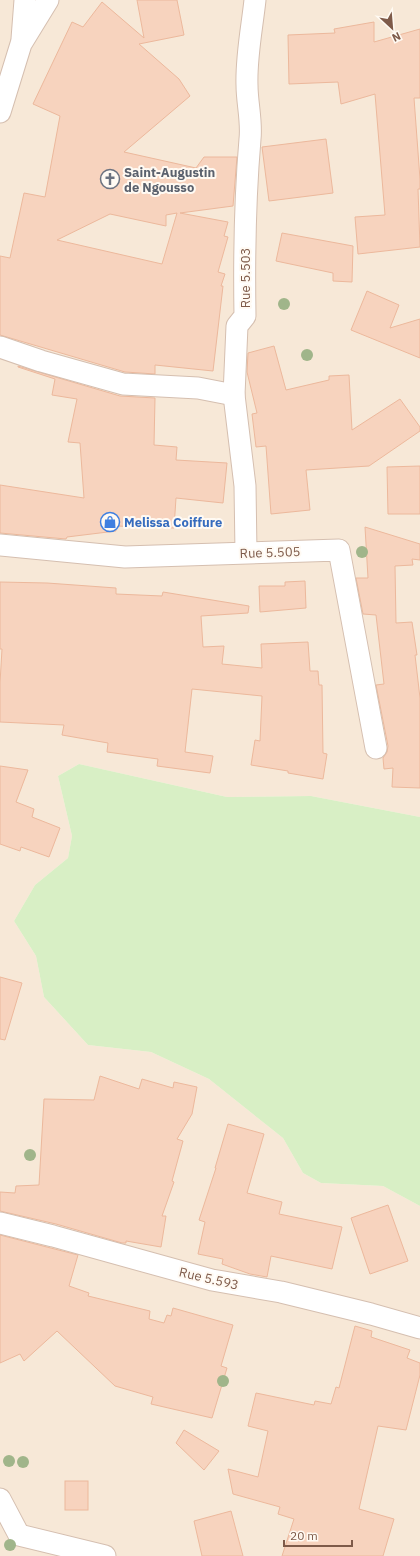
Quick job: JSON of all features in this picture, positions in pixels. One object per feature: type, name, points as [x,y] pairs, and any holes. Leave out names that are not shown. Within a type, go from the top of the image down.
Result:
[{"type":"street","points":[[0,112],[21,44],[25,0]]},
{"type":"street","points":[[21,44],[48,0]]},
{"type":"street","name":"Rue 5.503","points":[[246,552],[245,486],[234,395],[237,326],[245,316],[246,201],[251,139],[250,109],[247,85],[249,50],[255,0]]},
{"type":"street","points":[[0,347],[41,361],[124,384],[198,388],[234,395]]},
{"type":"street","name":"Rue 5.505","points":[[0,545],[124,557],[339,550],[376,748]]},
{"type":"street","name":"Rue 5.593","points":[[0,1223],[53,1236],[212,1280],[281,1292],[371,1314],[420,1328]]},
{"type":"street","points":[[0,1499],[28,1556]]},
{"type":"street","points":[[19,1535],[105,1556]]},
{"type":"shaded area","points":[[0,0],[420,0],[420,817],[311,796],[227,797],[79,764],[58,776],[72,836],[68,858],[35,885],[14,921],[36,956],[44,997],[88,1045],[151,1052],[209,1079],[283,1138],[303,1173],[321,1183],[383,1186],[420,1206],[420,1556],[0,1556]]},
{"type":"green space","points":[[79,764],[227,797],[311,796],[420,817],[420,1206],[383,1186],[321,1183],[303,1173],[283,1138],[209,1079],[151,1052],[88,1045],[44,997],[36,956],[14,921],[35,885],[68,858],[72,836],[58,776]]},
{"type":"building","points":[[137,0],[177,0],[184,35],[139,44],[179,79],[190,96],[124,152],[196,168],[204,157],[237,157],[233,206],[180,213],[228,222],[224,236],[228,237],[218,272],[225,274],[221,286],[223,286],[213,371],[155,365],[155,374],[125,372],[0,335],[0,256],[10,258],[24,193],[45,197],[60,116],[33,104],[72,22],[83,27],[102,2],[144,38]],"holes":[[[177,213],[162,264],[57,240],[110,214],[166,226],[166,215]]]},
{"type":"building","points":[[374,22],[374,42],[420,29],[420,98],[414,98],[420,179],[420,189],[418,189],[420,247],[358,254],[355,217],[385,215],[375,94],[341,104],[338,82],[289,84],[288,35],[335,33],[334,29]]},
{"type":"building","points":[[326,139],[333,193],[269,201],[262,147]]},
{"type":"building","points":[[282,233],[353,246],[352,282],[333,281],[333,273],[276,261]]},
{"type":"building","points":[[367,291],[399,305],[390,328],[420,319],[420,358],[351,330]]},
{"type":"building","points":[[274,346],[286,390],[329,380],[329,376],[349,375],[352,430],[400,399],[420,427],[420,431],[369,466],[306,470],[310,510],[271,514],[266,446],[256,447],[252,414],[257,413],[247,372],[248,353]]},
{"type":"building","points":[[18,366],[120,396],[155,398],[154,445],[177,447],[176,460],[227,463],[223,503],[176,498],[174,528],[116,526],[116,531],[67,537],[66,539],[0,533],[0,485],[84,498],[80,443],[68,442],[77,399],[52,395],[55,379]]},
{"type":"building","points":[[420,466],[420,514],[388,514],[387,467]]},
{"type":"building","points":[[365,527],[420,544],[420,560],[412,559],[413,565],[395,566],[396,623],[412,622],[417,655],[415,655],[420,698],[420,788],[392,787],[393,768],[384,769],[383,758],[387,752],[388,746],[376,685],[384,684],[376,615],[363,614],[356,578],[368,578]]},
{"type":"building","points":[[305,581],[306,608],[260,612],[259,586],[285,586],[285,582]]},
{"type":"building","points":[[0,582],[47,583],[116,588],[116,594],[162,596],[163,592],[249,606],[248,613],[201,616],[203,647],[224,646],[222,664],[262,668],[261,644],[308,642],[310,671],[318,671],[319,685],[322,685],[323,753],[327,754],[323,779],[251,765],[255,740],[260,741],[262,696],[192,689],[185,752],[213,756],[210,773],[157,766],[158,759],[107,752],[108,743],[62,735],[64,725],[0,722],[2,649],[0,649]]},
{"type":"building","points":[[0,766],[28,770],[16,802],[34,809],[32,817],[60,828],[49,857],[21,847],[20,851],[0,844]]},
{"type":"building","points":[[0,977],[22,983],[5,1040],[0,1039]]},
{"type":"building","points":[[100,1076],[139,1089],[142,1079],[173,1088],[174,1082],[197,1087],[192,1114],[177,1139],[183,1141],[172,1181],[174,1182],[162,1216],[166,1216],[161,1247],[126,1241],[126,1243],[122,1243],[56,1224],[0,1211],[0,1192],[15,1193],[16,1186],[39,1185],[44,1099],[94,1100]]},
{"type":"building","points":[[228,1124],[264,1134],[247,1193],[282,1202],[279,1214],[342,1227],[332,1269],[271,1256],[267,1277],[250,1274],[222,1264],[223,1259],[198,1254],[205,1222],[199,1220],[216,1168]]},
{"type":"building","points":[[388,1205],[408,1261],[370,1274],[351,1218]]},
{"type":"building","points":[[0,1235],[78,1255],[69,1286],[89,1293],[88,1296],[150,1311],[149,1319],[164,1323],[167,1315],[171,1316],[173,1308],[233,1325],[221,1366],[227,1368],[212,1418],[151,1404],[153,1397],[115,1386],[57,1331],[24,1361],[20,1354],[0,1363]]},
{"type":"building","points":[[355,1326],[372,1331],[371,1337],[410,1350],[407,1358],[420,1363],[420,1375],[406,1430],[378,1426],[359,1509],[394,1519],[383,1556],[282,1556],[294,1519],[278,1514],[280,1507],[233,1494],[228,1469],[258,1477],[268,1431],[248,1426],[256,1393],[314,1405],[315,1401],[331,1404],[336,1387],[339,1388]]},
{"type":"building","points":[[184,1430],[219,1451],[204,1470],[176,1443]]},
{"type":"building","points":[[65,1481],[88,1481],[88,1510],[65,1510]]},
{"type":"building","points":[[231,1511],[243,1556],[202,1556],[194,1521]]},
{"type":"place","name":"Saint-Augustin de Ngousso","points":[[110,179]]},
{"type":"place","name":"Melissa Coiffure","points":[[110,522]]}]
